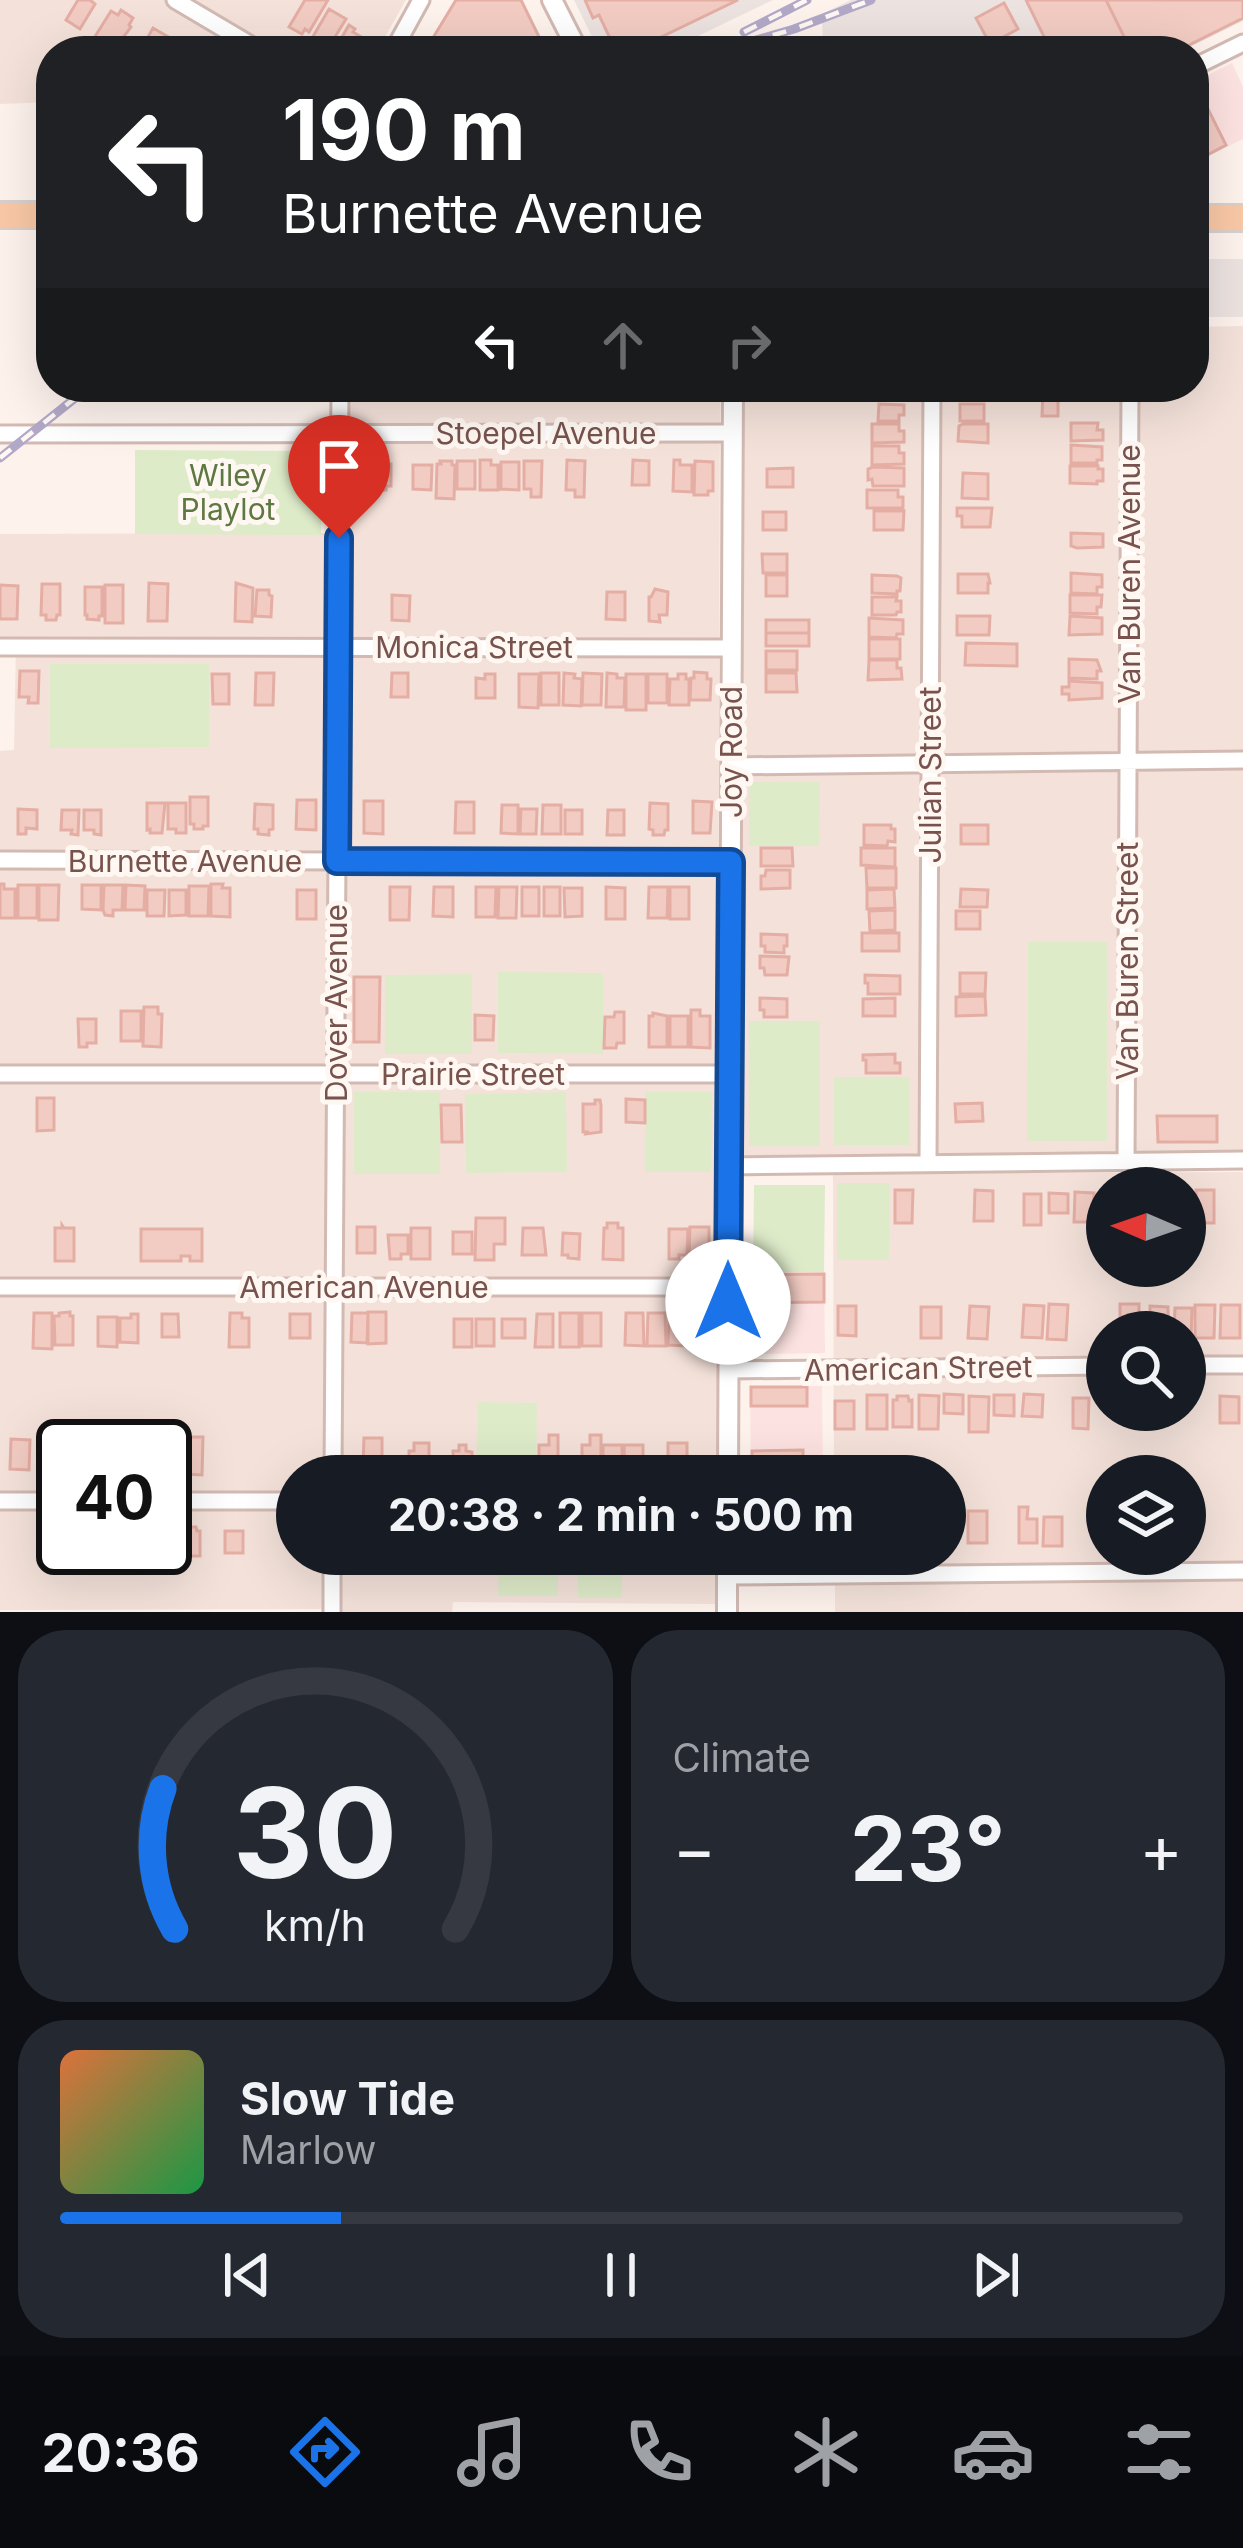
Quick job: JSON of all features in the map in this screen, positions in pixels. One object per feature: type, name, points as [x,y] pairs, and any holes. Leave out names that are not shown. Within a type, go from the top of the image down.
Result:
[{"type":"main road","points":[[0,215],[36,215]]},
{"type":"main road","points":[[1209,218],[1243,218]]},
{"type":"street","points":[[175,0],[236,36]]},
{"type":"street","points":[[402,36],[422,0]]},
{"type":"street","points":[[553,0],[571,36]]},
{"type":"street","points":[[1209,60],[1243,43]]},
{"type":"street","name":"Dover Avenue","points":[[333,1455],[340,402]]},
{"type":"street","name":"Joy Road","points":[[728,1455],[734,402]]},
{"type":"street","name":"Julian Street","points":[[928,1163],[932,402]]},
{"type":"street","name":"Van Buren Avenue","points":[[1128,761],[1130,402]]},
{"type":"street","name":"Stoepel Avenue","points":[[0,434],[733,434]]},
{"type":"street","name":"Monica Street","points":[[0,647],[732,648]]},
{"type":"street","points":[[731,766],[1243,760]]},
{"type":"street","name":"Van Buren Street","points":[[1126,1161],[1128,761]]},
{"type":"street","name":"Burnette Avenue","points":[[0,860],[731,862]]},
{"type":"street","name":"Prairie Street","points":[[0,1073],[730,1074]]},
{"type":"street","points":[[729,1166],[1243,1160]]},
{"type":"street","name":"American Avenue","points":[[0,1287],[728,1287]]},
{"type":"street","points":[[1206,1365],[1243,1365]]},
{"type":"street","name":"American Street","points":[[728,1370],[1086,1366]]},
{"type":"street","points":[[0,1501],[36,1501]]},
{"type":"street","points":[[192,1501],[276,1501]]},
{"type":"street","points":[[727,1612],[727,1576],[1243,1571]]},
{"type":"street","points":[[332,1575],[332,1612]]},
{"type":"shaded area","points":[[0,0],[406,0],[386,36],[36,36],[36,103],[0,104]]},
{"type":"shaded area","points":[[574,0],[773,0],[698,36],[592,36]]},
{"type":"shaded area","points":[[851,0],[1243,0],[1243,21],[1209,38],[823,36],[822,14]]},
{"type":"shaded area","points":[[1232,63],[1243,87],[1243,139],[1209,156],[1209,74]]},
{"type":"shaded area","points":[[1209,259],[1243,259],[1243,317],[1209,317]]},
{"type":"shaded area","points":[[1243,326],[1243,1151],[740,1156],[744,402],[1209,402],[1209,327]]},
{"type":"shaded area","points":[[348,402],[720,402],[717,1455],[276,1455],[276,1575],[716,1575],[716,1604],[453,1602],[452,1612],[0,1610],[0,751],[14,750],[16,643],[0,641],[0,534],[348,533]]},
{"type":"shaded area","points":[[1206,1172],[1243,1172],[1243,1612],[835,1612],[835,1575],[966,1575],[966,1455],[834,1455],[833,1174],[1086,1173],[1086,1287],[1206,1287]]},
{"type":"shaded area","points":[[753,1272],[824,1272],[825,1353],[753,1354]]},
{"type":"shaded area","points":[[822,1386],[823,1455],[751,1455],[750,1387]]},
{"type":"green space","name":"Wiley Playlot","points":[[135,450],[322,451],[321,535],[135,534]]},
{"type":"green space","points":[[50,664],[209,664],[209,747],[50,748]]},
{"type":"green space","points":[[749,782],[820,782],[819,846],[749,846]]},
{"type":"green space","points":[[1028,942],[1107,942],[1107,1141],[1027,1141]]},
{"type":"green space","points":[[498,972],[603,973],[603,1054],[498,1053]]},
{"type":"green space","points":[[472,974],[472,1054],[385,1054],[385,975]]},
{"type":"green space","points":[[749,1021],[820,1021],[820,1146],[749,1146]]},
{"type":"green space","points":[[834,1077],[909,1077],[909,1145],[834,1145]]},
{"type":"green space","points":[[354,1092],[440,1092],[440,1174],[354,1174]]},
{"type":"green space","points":[[566,1092],[567,1172],[466,1173],[465,1094]]},
{"type":"green space","points":[[645,1092],[712,1092],[711,1172],[645,1172]]},
{"type":"green space","points":[[837,1183],[890,1183],[889,1260],[837,1260]]},
{"type":"green space","points":[[754,1185],[825,1185],[824,1272],[753,1272]]},
{"type":"green space","points":[[478,1402],[537,1403],[536,1455],[477,1455]]},
{"type":"green space","points":[[498,1575],[558,1575],[558,1596],[498,1596]]},
{"type":"green space","points":[[578,1575],[622,1575],[622,1598],[578,1598]]},
{"type":"building","points":[[78,0],[95,4],[80,29],[66,20]]},
{"type":"building","points":[[305,0],[328,0],[309,32],[305,29],[302,34],[289,27]]},
{"type":"building","points":[[456,0],[521,0],[539,36],[434,36]]},
{"type":"building","points":[[585,0],[738,0],[663,36],[609,36],[599,15],[593,18]]},
{"type":"building","points":[[1026,0],[1106,0],[1124,36],[1044,36]]},
{"type":"building","points":[[1106,0],[1243,0],[1243,18],[1207,36],[1124,36]]},
{"type":"building","points":[[1004,3],[1018,29],[1005,36],[986,36],[976,18]]},
{"type":"building","points":[[329,9],[346,19],[336,36],[313,36]]},
{"type":"building","points":[[121,10],[133,18],[124,36],[95,36],[111,11],[118,15]]},
{"type":"building","points":[[349,25],[360,36],[343,36]]},
{"type":"building","points":[[1209,111],[1226,145],[1209,154]]},
{"type":"building","points":[[1043,402],[1058,402],[1058,416],[1042,416]]},
{"type":"building","points":[[879,404],[904,405],[904,415],[899,415],[899,421],[878,421]]},
{"type":"building","points":[[960,404],[984,404],[984,421],[960,421]]},
{"type":"building","points":[[1071,423],[1098,423],[1103,440],[1071,441]]},
{"type":"building","points":[[872,424],[899,424],[904,442],[872,443]]},
{"type":"building","points":[[963,424],[988,424],[988,443],[958,441]]},
{"type":"building","points":[[1071,445],[1102,447],[1102,460],[1071,463]]},
{"type":"building","points":[[872,446],[899,446],[904,464],[872,465]]},
{"type":"building","points":[[480,460],[498,465],[498,490],[480,490]]},
{"type":"building","points":[[567,460],[585,461],[584,497],[566,490]]},
{"type":"building","points":[[633,460],[649,461],[649,485],[632,485]]},
{"type":"building","points":[[674,460],[692,465],[692,492],[673,491]]},
{"type":"building","points":[[440,461],[455,465],[454,499],[436,498]]},
{"type":"building","points":[[457,461],[475,461],[475,489],[457,489]]},
{"type":"building","points":[[524,461],[542,461],[541,497],[531,497],[531,489],[524,489]]},
{"type":"building","points":[[695,461],[713,462],[713,491],[708,495],[694,495]]},
{"type":"building","points":[[501,462],[519,462],[519,490],[501,489]]},
{"type":"building","points":[[371,464],[391,464],[391,486],[386,490],[372,492]]},
{"type":"building","points":[[413,465],[432,465],[431,490],[413,489]]},
{"type":"building","points":[[1070,466],[1098,466],[1103,469],[1103,481],[1070,483]]},
{"type":"building","points":[[793,468],[793,487],[767,487],[767,469]]},
{"type":"building","points":[[904,468],[904,486],[873,486],[868,469]]},
{"type":"building","points":[[963,473],[988,474],[988,499],[962,498]]},
{"type":"building","points":[[867,490],[898,490],[903,508],[867,508]]},
{"type":"building","points":[[957,508],[992,508],[990,527],[962,527]]},
{"type":"building","points":[[874,511],[904,511],[903,530],[874,530]]},
{"type":"building","points":[[763,512],[786,512],[786,530],[763,530]]},
{"type":"building","points":[[1071,533],[1103,534],[1103,547],[1071,546]]},
{"type":"building","points":[[762,554],[787,554],[787,573],[763,573]]},
{"type":"building","points":[[1071,573],[1102,575],[1102,587],[1097,587],[1097,594],[1071,593]]},
{"type":"building","points":[[958,574],[988,574],[988,593],[958,593]]},
{"type":"building","points":[[766,575],[787,575],[787,596],[766,596]]},
{"type":"building","points":[[872,575],[901,578],[900,591],[872,593]]},
{"type":"building","points":[[149,583],[168,584],[167,621],[148,621]]},
{"type":"building","points":[[236,583],[253,588],[252,622],[235,621]]},
{"type":"building","points":[[42,584],[60,584],[56,620],[41,615]]},
{"type":"building","points":[[0,585],[18,586],[17,619],[0,619]]},
{"type":"building","points":[[105,585],[123,585],[123,623],[105,623]]},
{"type":"building","points":[[85,587],[102,587],[99,620],[85,615]]},
{"type":"building","points":[[655,589],[668,592],[667,615],[659,615],[660,622],[649,621],[649,597]]},
{"type":"building","points":[[257,590],[269,590],[271,617],[255,616]]},
{"type":"building","points":[[607,592],[625,592],[625,620],[606,619]]},
{"type":"building","points":[[392,595],[410,596],[409,621],[392,620]]},
{"type":"building","points":[[1070,595],[1102,595],[1101,607],[1097,614],[1070,613]]},
{"type":"building","points":[[872,597],[897,597],[901,612],[872,615]]},
{"type":"building","points":[[957,616],[990,616],[989,635],[957,635]]},
{"type":"building","points":[[1070,616],[1102,618],[1102,634],[1069,635]]},
{"type":"building","points":[[869,618],[903,620],[903,634],[869,637]]},
{"type":"building","points":[[766,620],[809,620],[809,633],[766,633]]},
{"type":"building","points":[[766,633],[809,633],[809,646],[766,646]]},
{"type":"building","points":[[869,639],[900,639],[900,659],[869,659]]},
{"type":"building","points":[[966,643],[1017,644],[1017,666],[965,665]]},
{"type":"building","points":[[766,651],[797,651],[797,670],[766,670]]},
{"type":"building","points":[[1069,659],[1097,660],[1101,671],[1097,679],[1069,678]]},
{"type":"building","points":[[869,660],[897,660],[902,679],[868,680]]},
{"type":"building","points":[[20,671],[39,671],[38,703],[19,697]]},
{"type":"building","points":[[694,672],[707,673],[711,679],[710,700],[690,700]]},
{"type":"building","points":[[256,673],[274,673],[273,705],[255,705]]},
{"type":"building","points":[[392,673],[408,673],[408,697],[391,697]]},
{"type":"building","points":[[541,673],[559,673],[559,705],[541,705]]},
{"type":"building","points":[[564,673],[582,679],[581,706],[563,705]]},
{"type":"building","points":[[583,673],[602,674],[601,705],[582,705]]},
{"type":"building","points":[[607,673],[625,678],[624,707],[606,707]]},
{"type":"building","points":[[766,673],[796,673],[797,692],[766,692]]},
{"type":"building","points":[[212,674],[229,674],[229,704],[213,704]]},
{"type":"building","points":[[485,674],[495,674],[495,698],[476,698],[476,678],[485,679]]},
{"type":"building","points":[[519,674],[539,674],[538,708],[519,707]]},
{"type":"building","points":[[626,674],[646,674],[646,710],[626,710]]},
{"type":"building","points":[[648,674],[667,674],[667,703],[648,703]]},
{"type":"building","points":[[678,674],[689,679],[689,705],[669,705],[670,679],[678,679]]},
{"type":"building","points":[[1069,681],[1102,683],[1102,698],[1069,700],[1062,687],[1069,687]]},
{"type":"building","points":[[190,797],[208,797],[208,826],[203,829],[190,824]]},
{"type":"building","points":[[297,800],[316,800],[316,830],[296,829]]},
{"type":"building","points":[[364,801],[383,801],[383,834],[364,833]]},
{"type":"building","points":[[693,801],[712,802],[710,833],[693,833]]},
{"type":"building","points":[[456,802],[474,802],[474,833],[455,833]]},
{"type":"building","points":[[147,803],[165,803],[162,833],[147,830]]},
{"type":"building","points":[[168,803],[186,803],[186,833],[168,829]]},
{"type":"building","points":[[650,803],[668,804],[664,835],[653,835],[649,829]]},
{"type":"building","points":[[255,804],[273,805],[269,835],[254,829]]},
{"type":"building","points":[[502,805],[518,805],[518,834],[501,833]]},
{"type":"building","points":[[543,805],[561,805],[561,834],[542,834]]},
{"type":"building","points":[[18,809],[37,810],[37,829],[26,828],[26,834],[18,834]]},
{"type":"building","points":[[521,809],[537,809],[536,834],[520,834]]},
{"type":"building","points":[[62,810],[79,810],[78,835],[61,830]]},
{"type":"building","points":[[84,810],[101,810],[101,835],[84,830]]},
{"type":"building","points":[[565,810],[582,810],[582,834],[565,834]]},
{"type":"building","points":[[608,810],[624,810],[624,835],[607,835]]},
{"type":"building","points":[[864,825],[891,825],[895,842],[864,845]]},
{"type":"building","points":[[961,825],[988,825],[988,844],[961,844]]},
{"type":"building","points":[[761,848],[792,848],[793,866],[761,866]]},
{"type":"building","points":[[861,848],[895,848],[895,867],[861,865]]},
{"type":"building","points":[[866,868],[896,868],[896,888],[867,888]]},
{"type":"building","points":[[766,870],[790,870],[790,888],[761,889]]},
{"type":"building","points":[[0,884],[15,889],[15,918],[0,918]]},
{"type":"building","points":[[211,884],[230,888],[230,917],[211,916]]},
{"type":"building","points":[[18,885],[37,885],[37,918],[18,918]]},
{"type":"building","points":[[39,885],[59,885],[58,920],[39,920]]},
{"type":"building","points":[[82,885],[101,885],[101,910],[82,909]]},
{"type":"building","points":[[104,885],[123,885],[122,910],[113,910],[113,916],[103,910]]},
{"type":"building","points":[[126,885],[145,886],[144,910],[125,910]]},
{"type":"building","points":[[189,886],[209,886],[208,916],[189,916]]},
{"type":"building","points":[[390,887],[410,887],[409,920],[390,920]]},
{"type":"building","points":[[434,887],[453,887],[453,917],[433,916]]},
{"type":"building","points":[[476,887],[496,887],[495,917],[476,917]]},
{"type":"building","points":[[499,887],[517,887],[516,918],[498,918]]},
{"type":"building","points":[[522,887],[539,887],[539,916],[522,916]]},
{"type":"building","points":[[544,887],[560,887],[560,916],[544,916]]},
{"type":"building","points":[[606,887],[625,888],[625,919],[606,919]]},
{"type":"building","points":[[649,887],[668,887],[667,918],[648,918]]},
{"type":"building","points":[[670,887],[689,887],[689,919],[670,919]]},
{"type":"building","points":[[564,888],[582,888],[582,916],[565,917]]},
{"type":"building","points":[[894,889],[895,908],[867,909],[867,890]]},
{"type":"building","points":[[961,889],[988,890],[987,907],[960,907]]},
{"type":"building","points":[[147,890],[165,890],[164,916],[147,916]]},
{"type":"building","points":[[169,890],[186,890],[186,915],[169,916]]},
{"type":"building","points":[[297,890],[316,890],[316,919],[297,919]]},
{"type":"building","points":[[895,910],[895,930],[870,931],[869,911]]},
{"type":"building","points":[[956,911],[980,911],[980,929],[956,929]]},
{"type":"building","points":[[862,933],[899,933],[899,951],[862,951]]},
{"type":"building","points":[[761,934],[787,935],[784,953],[765,952]]},
{"type":"building","points":[[760,956],[789,957],[787,975],[765,975]]},
{"type":"building","points":[[960,973],[986,973],[985,994],[960,994]]},
{"type":"building","points":[[865,975],[900,976],[900,994],[868,994]]},
{"type":"building","points":[[354,977],[380,977],[379,1042],[354,1042]]},
{"type":"building","points":[[985,996],[986,1015],[956,1016],[956,997]]},
{"type":"building","points":[[760,998],[787,999],[787,1017],[764,1017]]},
{"type":"building","points":[[895,998],[895,1016],[863,1016],[863,999]]},
{"type":"building","points":[[144,1007],[158,1007],[162,1014],[161,1047],[143,1046]]},
{"type":"building","points":[[691,1010],[710,1016],[710,1048],[691,1047]]},
{"type":"building","points":[[121,1011],[141,1011],[141,1041],[121,1041]]},
{"type":"building","points":[[615,1012],[624,1012],[624,1043],[604,1048],[605,1017],[614,1017]]},
{"type":"building","points":[[475,1015],[494,1016],[493,1040],[475,1040]]},
{"type":"building","points":[[649,1016],[667,1016],[667,1047],[649,1047]]},
{"type":"building","points":[[670,1016],[688,1016],[688,1047],[670,1047]]},
{"type":"building","points":[[78,1019],[96,1019],[96,1043],[79,1047]]},
{"type":"building","points":[[895,1054],[900,1073],[866,1073],[863,1055]]},
{"type":"building","points":[[37,1098],[54,1098],[54,1130],[37,1131]]},
{"type":"building","points":[[626,1099],[645,1100],[645,1123],[626,1122]]},
{"type":"building","points":[[595,1100],[601,1105],[601,1132],[586,1134],[583,1104],[595,1104]]},
{"type":"building","points":[[982,1103],[983,1121],[956,1122],[955,1104]]},
{"type":"building","points":[[441,1105],[461,1105],[462,1142],[442,1142]]},
{"type":"building","points":[[1157,1116],[1217,1116],[1217,1142],[1158,1142]]},
{"type":"building","points":[[895,1190],[913,1190],[912,1223],[895,1223]]},
{"type":"building","points":[[975,1190],[993,1191],[993,1221],[974,1221]]},
{"type":"building","points":[[1206,1190],[1214,1190],[1214,1223],[1206,1223]]},
{"type":"building","points":[[1075,1192],[1086,1193],[1086,1222],[1074,1222]]},
{"type":"building","points":[[1049,1193],[1068,1194],[1068,1213],[1049,1213]]},
{"type":"building","points":[[1024,1194],[1041,1194],[1041,1225],[1024,1225]]},
{"type":"building","points":[[476,1218],[505,1218],[505,1244],[494,1244],[494,1260],[475,1260]]},
{"type":"building","points":[[607,1223],[623,1228],[623,1260],[603,1259]]},
{"type":"building","points":[[357,1227],[375,1227],[375,1253],[357,1253]]},
{"type":"building","points":[[690,1227],[709,1227],[709,1260],[689,1255]]},
{"type":"building","points":[[55,1228],[74,1228],[74,1261],[55,1261]]},
{"type":"building","points":[[411,1228],[430,1228],[430,1259],[411,1259]]},
{"type":"building","points":[[523,1228],[543,1228],[546,1255],[522,1255]]},
{"type":"building","points":[[141,1229],[202,1229],[202,1261],[181,1256],[181,1261],[141,1261]]},
{"type":"building","points":[[669,1229],[688,1229],[687,1255],[679,1259],[669,1259]]},
{"type":"building","points":[[453,1232],[472,1232],[472,1254],[453,1254]]},
{"type":"building","points":[[563,1233],[580,1234],[579,1259],[562,1255]]},
{"type":"building","points":[[388,1235],[408,1235],[408,1254],[390,1259]]},
{"type":"building","points":[[824,1274],[824,1302],[753,1303],[753,1275]]},
{"type":"building","points":[[1049,1304],[1068,1305],[1066,1340],[1047,1339]]},
{"type":"building","points":[[1120,1304],[1139,1304],[1139,1311],[1120,1311]]},
{"type":"building","points":[[1024,1305],[1044,1306],[1042,1338],[1022,1337]]},
{"type":"building","points":[[1195,1305],[1215,1305],[1214,1338],[1206,1338],[1206,1311],[1195,1311]]},
{"type":"building","points":[[1221,1305],[1240,1305],[1240,1338],[1220,1338]]},
{"type":"building","points":[[838,1306],[856,1306],[856,1336],[838,1335]]},
{"type":"building","points":[[970,1306],[989,1307],[987,1339],[968,1338]]},
{"type":"building","points":[[921,1307],[941,1307],[941,1338],[921,1338]]},
{"type":"building","points":[[70,1312],[73,1345],[55,1345],[54,1316]]},
{"type":"building","points":[[368,1312],[386,1312],[386,1343],[368,1344]]},
{"type":"building","points":[[34,1313],[52,1313],[52,1349],[33,1348]]},
{"type":"building","points":[[230,1313],[249,1318],[249,1347],[229,1347]]},
{"type":"building","points":[[352,1313],[368,1313],[367,1343],[351,1342]]},
{"type":"building","points":[[560,1313],[579,1313],[579,1347],[560,1347]]},
{"type":"building","points":[[582,1313],[601,1313],[601,1346],[582,1346]]},
{"type":"building","points":[[626,1313],[643,1313],[644,1346],[625,1345]]},
{"type":"building","points":[[648,1313],[665,1313],[666,1346],[647,1346]]},
{"type":"building","points":[[138,1314],[138,1343],[120,1342],[120,1318],[131,1318]]},
{"type":"building","points":[[162,1314],[178,1314],[179,1337],[162,1337]]},
{"type":"building","points":[[290,1314],[310,1314],[310,1338],[290,1338]]},
{"type":"building","points":[[537,1314],[553,1314],[553,1347],[535,1347]]},
{"type":"building","points":[[690,1314],[709,1318],[708,1348],[690,1344]]},
{"type":"building","points":[[98,1317],[117,1317],[117,1347],[98,1346]]},
{"type":"building","points":[[669,1318],[687,1318],[687,1346],[668,1345]]},
{"type":"building","points":[[454,1319],[472,1319],[472,1347],[454,1347]]},
{"type":"building","points":[[476,1319],[494,1319],[494,1346],[476,1346]]},
{"type":"building","points":[[502,1319],[525,1319],[525,1338],[502,1338]]},
{"type":"building","points":[[751,1387],[807,1387],[807,1406],[751,1406]]},
{"type":"building","points":[[944,1394],[963,1395],[963,1414],[944,1413]]},
{"type":"building","points":[[1024,1394],[1043,1395],[1042,1417],[1022,1416]]},
{"type":"building","points":[[867,1395],[887,1395],[887,1429],[867,1429]]},
{"type":"building","points":[[919,1395],[939,1396],[938,1429],[919,1429]]},
{"type":"building","points":[[994,1395],[1014,1395],[1014,1416],[994,1415]]},
{"type":"building","points":[[897,1396],[912,1400],[912,1427],[893,1427]]},
{"type":"building","points":[[969,1396],[989,1397],[988,1432],[969,1432]]},
{"type":"building","points":[[1220,1396],[1239,1397],[1239,1423],[1220,1423]]},
{"type":"building","points":[[1073,1398],[1086,1398],[1086,1429],[1073,1428]]},
{"type":"building","points":[[835,1401],[854,1401],[854,1429],[835,1429]]},
{"type":"building","points":[[549,1435],[558,1435],[558,1455],[539,1455],[539,1445],[549,1445]]},
{"type":"building","points":[[590,1435],[601,1435],[601,1455],[582,1455],[582,1445],[590,1445]]},
{"type":"building","points":[[192,1437],[203,1437],[202,1475],[192,1474]]},
{"type":"building","points":[[364,1438],[382,1438],[382,1455],[363,1455]]},
{"type":"building","points":[[11,1439],[30,1440],[29,1470],[10,1469]]},
{"type":"building","points":[[414,1443],[429,1443],[429,1455],[409,1455]]},
{"type":"building","points":[[668,1443],[687,1443],[687,1455],[668,1455]]},
{"type":"building","points":[[459,1445],[466,1445],[472,1455],[453,1455]]},
{"type":"building","points":[[603,1445],[622,1445],[622,1455],[603,1455]]},
{"type":"building","points":[[624,1445],[643,1445],[643,1455],[624,1455]]},
{"type":"building","points":[[803,1450],[803,1455],[752,1455],[752,1451]]},
{"type":"building","points":[[1019,1507],[1028,1507],[1027,1519],[1037,1519],[1037,1543],[1019,1543]]},
{"type":"building","points":[[968,1511],[987,1511],[987,1543],[968,1543]]},
{"type":"building","points":[[1044,1517],[1062,1517],[1062,1546],[1043,1546]]},
{"type":"building","points":[[192,1527],[200,1531],[200,1556],[192,1556]]},
{"type":"building","points":[[225,1531],[243,1531],[243,1553],[225,1553]]},
{"type":"railway","points":[[744,32],[807,0]]},
{"type":"railway","points":[[770,36],[871,0]]},
{"type":"railway","points":[[0,458],[70,402]]},
{"type":"route","points":[[339,538],[337,861],[731,862],[728,1302]]}]
